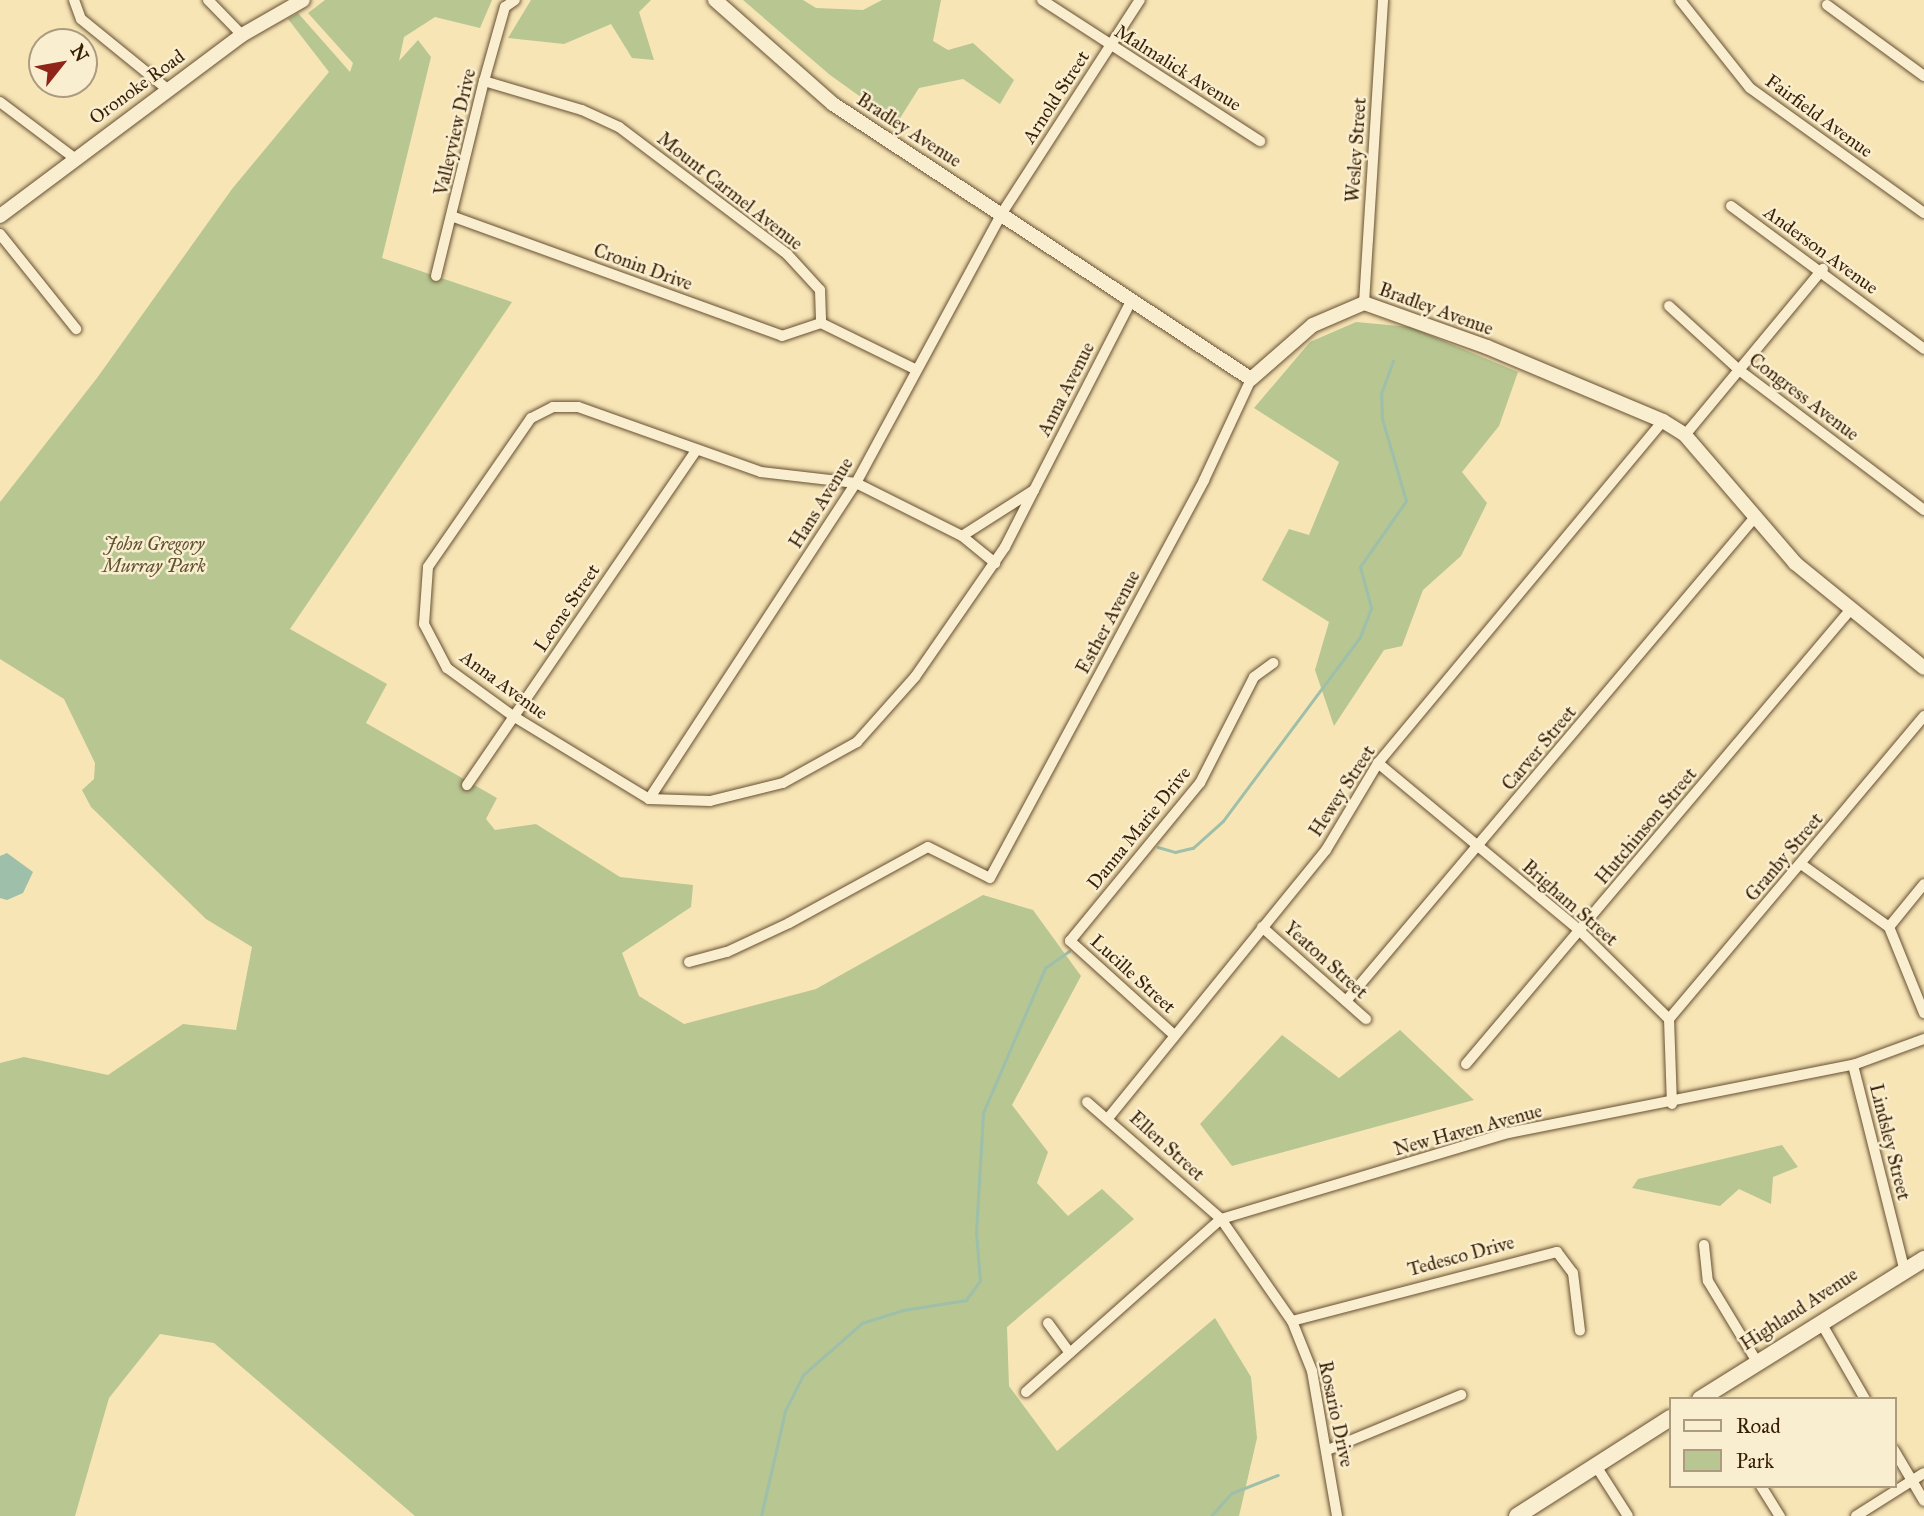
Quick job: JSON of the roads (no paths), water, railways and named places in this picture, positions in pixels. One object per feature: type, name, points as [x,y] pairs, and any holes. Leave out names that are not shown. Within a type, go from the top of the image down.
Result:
[{"type":"main road","name":"Highland Avenue","points":[[1705,1397],[1820,1321],[1904,1268],[1924,1259]]},
{"type":"main road","points":[[1517,1516],[1668,1419]]},
{"type":"street","points":[[74,0],[80,19],[167,89]]},
{"type":"street","points":[[208,0],[242,35]]},
{"type":"street","name":"Oronoke Road","points":[[0,216],[74,157],[242,35],[303,0]]},
{"type":"street","name":"Valleyview Drive","points":[[436,276],[454,217],[484,81],[505,7],[515,0]]},
{"type":"street","name":"Bradley Avenue","points":[[715,0],[834,104],[1002,213],[1130,303],[1251,379],[1313,325],[1364,303],[1487,347],[1663,421],[1685,435],[1795,563],[1924,668]]},
{"type":"street","name":"Malmalick Avenue","points":[[1042,0],[1260,141]]},
{"type":"street","name":"Arnold Street","points":[[1002,213],[1140,0]]},
{"type":"street","name":"Wesley Street","points":[[1364,303],[1383,0]]},
{"type":"street","name":"Fairfield Avenue","points":[[1680,0],[1751,88],[1924,213]]},
{"type":"street","points":[[1827,5],[1924,76]]},
{"type":"street","name":"Mount Carmel Avenue","points":[[484,81],[582,110],[619,127],[787,254],[820,290],[821,323]]},
{"type":"street","points":[[0,102],[74,157]]},
{"type":"street","name":"Anderson Avenue","points":[[1731,205],[1824,269],[1924,349]]},
{"type":"street","name":"Hans Avenue","points":[[649,799],[856,484],[915,369],[1002,213]]},
{"type":"street","name":"Cronin Drive","points":[[454,217],[782,336],[821,323]]},
{"type":"street","points":[[0,234],[76,329]]},
{"type":"street","points":[[1685,435],[1824,269]]},
{"type":"street","name":"Anna Avenue","points":[[995,563],[962,536],[856,484],[761,472],[578,407],[553,407],[531,418],[428,567],[424,624],[447,668],[513,716],[649,799],[710,801],[783,783],[857,742],[915,677],[995,563],[1130,303]]},
{"type":"street","name":"Congress Avenue","points":[[1669,306],[1739,370],[1924,510]]},
{"type":"street","points":[[821,323],[915,369]]},
{"type":"street","name":"Esther Avenue","points":[[689,962],[727,952],[933,848],[990,878],[1204,480],[1251,379]]},
{"type":"street","name":"Hewey Street","points":[[1108,1117],[1173,1034],[1326,850],[1378,763],[1663,421]]},
{"type":"street","name":"Leone Street","points":[[467,785],[696,451]]},
{"type":"street","points":[[962,536],[1034,490]]},
{"type":"street","name":"Carver Street","points":[[1346,1002],[1756,516]]},
{"type":"street","name":"Hutchinson Street","points":[[1466,1064],[1851,608]]},
{"type":"street","name":"Danna Marie Drive","points":[[1070,941],[1200,783],[1254,677],[1273,663]]},
{"type":"street","name":"Granby Street","points":[[1669,1019],[1924,716]]},
{"type":"street","name":"Brigham Street","points":[[1378,763],[1580,931],[1669,1019]]},
{"type":"street","points":[[1801,864],[1889,927],[1924,1013]]},
{"type":"street","points":[[1889,927],[1924,884]]},
{"type":"street","name":"Yeaton Street","points":[[1262,927],[1366,1019]]},
{"type":"street","name":"Lucille Street","points":[[1070,941],[1173,1034]]},
{"type":"street","points":[[1669,1019],[1672,1104]]},
{"type":"street","name":"New Haven Avenue","points":[[1026,1392],[1221,1219],[1508,1133],[1672,1104],[1853,1065],[1924,1039]]},
{"type":"street","name":"Lindsley Street","points":[[1853,1065],[1904,1268]]},
{"type":"street","name":"Ellen Street","points":[[1087,1102],[1108,1117],[1221,1219]]},
{"type":"street","name":"Rosario Drive","points":[[1221,1219],[1292,1321],[1312,1371],[1330,1449],[1337,1516]]},
{"type":"street","points":[[1704,1245],[1708,1281],[1757,1362]]},
{"type":"street","name":"Tedesco Drive","points":[[1292,1321],[1557,1252],[1573,1273],[1580,1331]]},
{"type":"street","points":[[1820,1321],[1864,1397]]},
{"type":"street","points":[[1048,1323],[1070,1353]]},
{"type":"street","points":[[1330,1449],[1461,1395]]},
{"type":"street","points":[[1896,1453],[1924,1501]]},
{"type":"street","points":[[1596,1466],[1628,1516]]},
{"type":"street","points":[[1856,1516],[1924,1472]]},
{"type":"street","points":[[1762,1488],[1780,1516]]},
{"type":"waterway","points":[[1158,847],[1175,852],[1193,848],[1223,821],[1360,637],[1371,608],[1360,567],[1406,501],[1382,419],[1381,394],[1393,361]]},
{"type":"waterway","points":[[761,1516],[785,1411],[803,1375],[862,1323],[903,1310],[966,1300],[980,1281],[976,1232],[983,1113],[1045,968],[1069,951]]},
{"type":"waterway","points":[[1211,1516],[1232,1493],[1278,1475]]},
{"type":"park label","name":"John Gregory Murray Park","points":[[154,555]]}]
